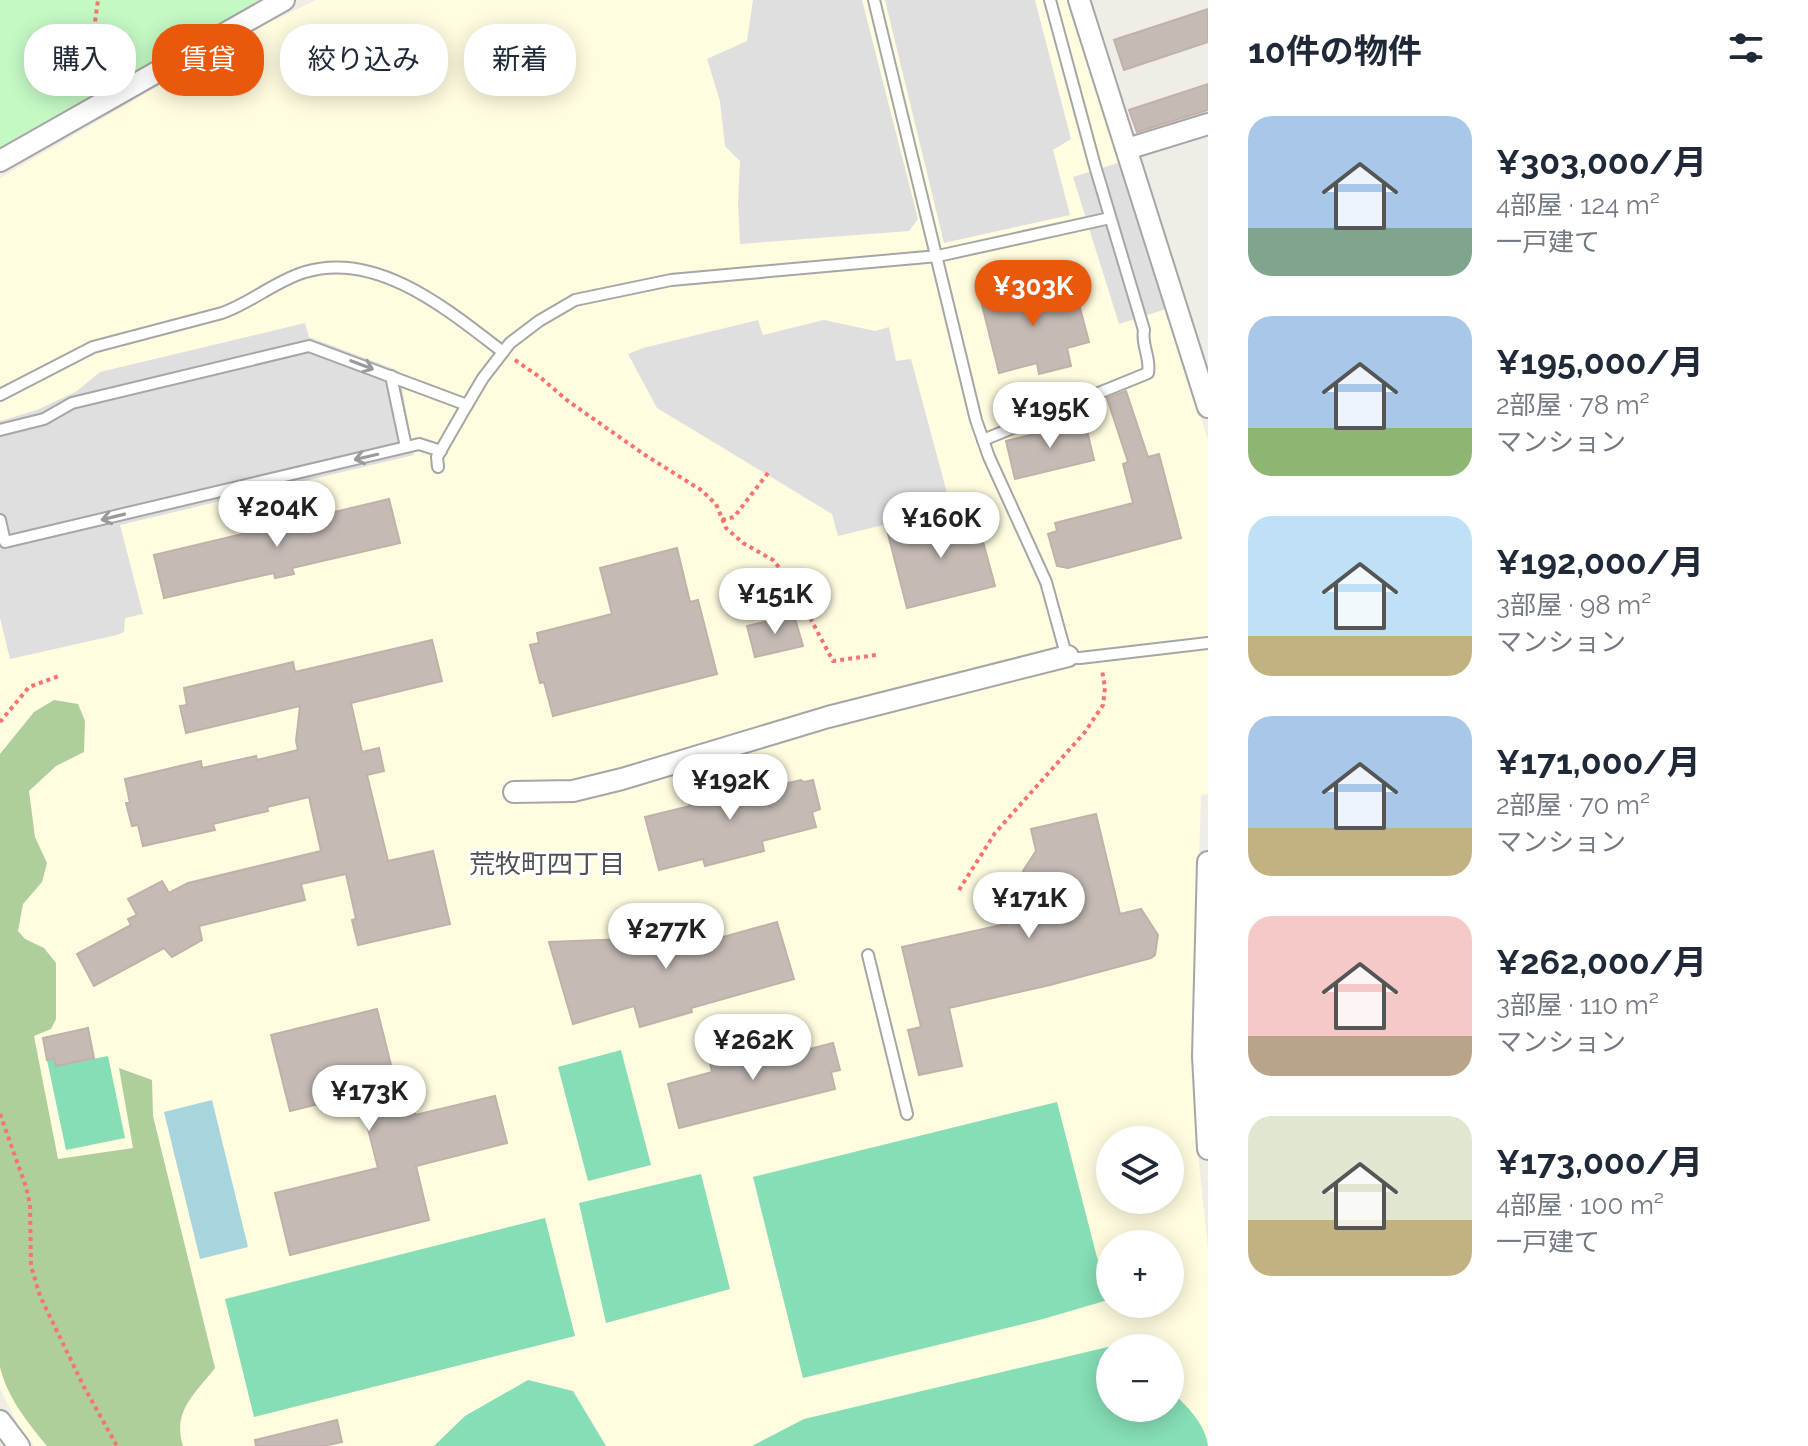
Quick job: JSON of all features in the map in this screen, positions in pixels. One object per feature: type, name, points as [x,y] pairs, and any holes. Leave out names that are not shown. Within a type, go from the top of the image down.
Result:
[{"type":"street","points":[[1079,0],[1208,407]]},
{"type":"street","points":[[0,161],[280,1]]},
{"type":"street","points":[[1127,149],[1208,124]]},
{"type":"street","points":[[514,792],[573,791],[622,779],[828,717],[1068,656]]},
{"type":"street","points":[[1208,862],[1203,1056],[1208,1149]]},
{"type":"street","points":[[0,1421],[19,1446]]},
{"type":"lane","points":[[874,0],[938,256],[951,321],[983,440],[1046,582],[1065,651],[1068,656],[1080,658],[1208,643]]},
{"type":"lane","points":[[983,440],[1148,373],[1150,368],[1142,338],[1144,330],[1050,0]]},
{"type":"lane","points":[[438,467],[437,457],[467,405],[510,343],[575,300],[671,280],[938,256],[1110,218]]},
{"type":"lane","points":[[0,395],[93,347],[240,307],[283,281],[320,269],[356,269],[396,281],[466,324],[503,352]]},
{"type":"lane","points":[[0,430],[44,419],[72,403],[309,346],[467,405]]},
{"type":"lane","points":[[391,376],[406,447]]},
{"type":"lane","points":[[0,520],[5,542],[419,444],[441,451]]},
{"type":"lane","points":[[868,955],[907,1114]]},
{"type":"path","points":[[98,0],[92,44],[99,105]]},
{"type":"path","points":[[503,352],[645,455],[701,490],[716,504],[726,528],[743,543],[773,560],[791,582],[833,661],[876,655]]},
{"type":"path","points":[[722,520],[734,517],[768,473]]},
{"type":"path","points":[[959,890],[995,833],[1085,732],[1103,705],[1105,688],[1100,655]]},
{"type":"path","points":[[0,722],[29,687],[59,676]]},
{"type":"path","points":[[0,1114],[28,1196],[31,1266],[40,1296],[84,1387],[117,1446]]},
{"type":"shaded area","points":[[316,0],[1069,0],[1208,440],[1208,794],[1201,795],[1193,1053],[1199,1164],[1208,1249],[1208,1446],[34,1446],[23,1434],[0,1389],[0,178],[152,90],[152,96],[264,96],[264,25]]},
{"type":"shaded area","points":[[753,0],[862,0],[918,219],[909,231],[740,244],[740,161],[725,146],[720,101],[707,59],[747,41]]},
{"type":"shaded area","points":[[885,0],[1035,0],[1071,139],[1053,150],[1070,215],[944,243]]},
{"type":"shaded area","points":[[1121,162],[1166,309],[1119,324],[1073,177]]},
{"type":"shaded area","points":[[758,320],[763,335],[824,320],[875,331],[889,327],[896,361],[911,359],[947,493],[930,497],[912,518],[838,536],[832,514],[657,408],[628,354]]},
{"type":"shaded area","points":[[305,323],[309,337],[399,371],[414,455],[120,525],[143,614],[125,618],[124,632],[117,635],[10,659],[0,618],[0,421],[37,410],[77,391],[100,372]]},
{"type":"green space","points":[[0,0],[259,0],[221,24],[152,24],[152,64],[136,73],[136,24],[24,24],[24,96],[96,96],[0,151]]},
{"type":"green space","points":[[54,700],[78,704],[85,721],[84,752],[56,766],[29,791],[35,837],[47,863],[42,882],[23,904],[18,931],[25,939],[44,948],[56,963],[56,1019],[51,1029],[34,1036],[58,1159],[133,1148],[119,1068],[152,1080],[153,1116],[215,1368],[183,1413],[180,1434],[183,1446],[47,1446],[13,1399],[0,1367],[0,754],[34,712]]},
{"type":"green space","points":[[621,1050],[651,1165],[588,1181],[558,1067]]},
{"type":"green space","points":[[108,1056],[125,1138],[66,1150],[47,1060],[54,1058],[57,1066]]},
{"type":"green space","points":[[1057,1102],[1096,1253],[1096,1304],[803,1378],[753,1177]]},
{"type":"green space","points":[[701,1174],[730,1289],[606,1323],[579,1203]]},
{"type":"green space","points":[[545,1218],[575,1336],[254,1417],[225,1299]]},
{"type":"green space","points":[[1096,1350],[1096,1422],[1184,1422],[1184,1404],[1199,1423],[1208,1446],[752,1446],[804,1419]]},
{"type":"green space","points":[[528,1380],[573,1391],[606,1446],[434,1446],[465,1416]]},
{"type":"water","points":[[212,1100],[248,1247],[200,1259],[164,1112]]},
{"type":"building","points":[[1208,9],[1208,42],[1124,70],[1114,40]]},
{"type":"building","points":[[1208,84],[1208,110],[1137,132],[1129,110]]},
{"type":"building","points":[[1030,284],[1034,299],[1075,289],[1089,342],[1067,348],[1071,366],[1039,374],[1037,363],[999,373],[980,297]]},
{"type":"building","points":[[1126,391],[1148,457],[1159,454],[1181,538],[1068,568],[1057,566],[1048,534],[1057,531],[1055,523],[1133,503],[1123,464],[1128,462],[1107,398]]},
{"type":"building","points":[[1085,422],[1094,460],[1015,479],[1006,441]]},
{"type":"building","points":[[389,499],[400,543],[292,568],[294,574],[275,578],[274,573],[164,598],[154,555]]},
{"type":"building","points":[[975,512],[995,586],[907,608],[888,534]]},
{"type":"building","points":[[677,548],[690,602],[698,600],[717,674],[553,716],[530,645],[539,643],[537,633],[612,614],[600,568]]},
{"type":"building","points":[[794,615],[803,646],[755,657],[747,626]]},
{"type":"building","points":[[432,640],[442,681],[351,703],[362,752],[379,748],[384,771],[367,775],[388,861],[433,851],[450,924],[358,945],[346,874],[301,884],[305,900],[199,926],[202,940],[172,957],[164,948],[94,986],[77,954],[131,925],[128,919],[137,915],[128,899],[162,881],[169,893],[188,883],[321,851],[309,797],[213,824],[215,830],[143,846],[138,825],[132,826],[126,803],[130,803],[125,779],[201,761],[202,768],[298,750],[296,741],[300,706],[186,733],[180,706],[187,705],[184,688],[293,662],[295,672]]},
{"type":"building","points":[[709,777],[713,793],[752,783],[754,791],[813,780],[820,809],[812,812],[816,827],[762,841],[764,851],[705,866],[703,859],[659,870],[645,817],[690,806],[687,797],[692,796],[689,782]]},
{"type":"building","points":[[1096,814],[1120,914],[1141,909],[1158,935],[1155,955],[1050,985],[949,1008],[962,1066],[919,1075],[908,1030],[921,1027],[902,947],[1028,919],[1023,871],[1036,851],[1031,829]]},
{"type":"building","points":[[654,910],[657,922],[663,920],[671,948],[685,944],[684,948],[777,922],[794,979],[691,1008],[692,1012],[640,1027],[634,1006],[573,1024],[549,942],[626,939],[625,930],[633,927],[630,916]]},
{"type":"building","points":[[377,1009],[395,1081],[405,1078],[415,1115],[495,1096],[507,1143],[416,1166],[429,1220],[290,1255],[275,1193],[378,1168],[359,1094],[290,1111],[271,1035]]},
{"type":"building","points":[[88,1028],[94,1058],[56,1066],[54,1058],[47,1060],[43,1038]]},
{"type":"building","points":[[799,1042],[802,1051],[833,1043],[840,1070],[831,1072],[835,1089],[679,1128],[668,1084],[712,1072],[708,1054],[733,1048],[736,1058]]},
{"type":"building","points":[[337,1420],[342,1442],[324,1446],[256,1446],[255,1440]]},
{"type":"district","name":"荒牧町四丁目","points":[[547,864]]}]
